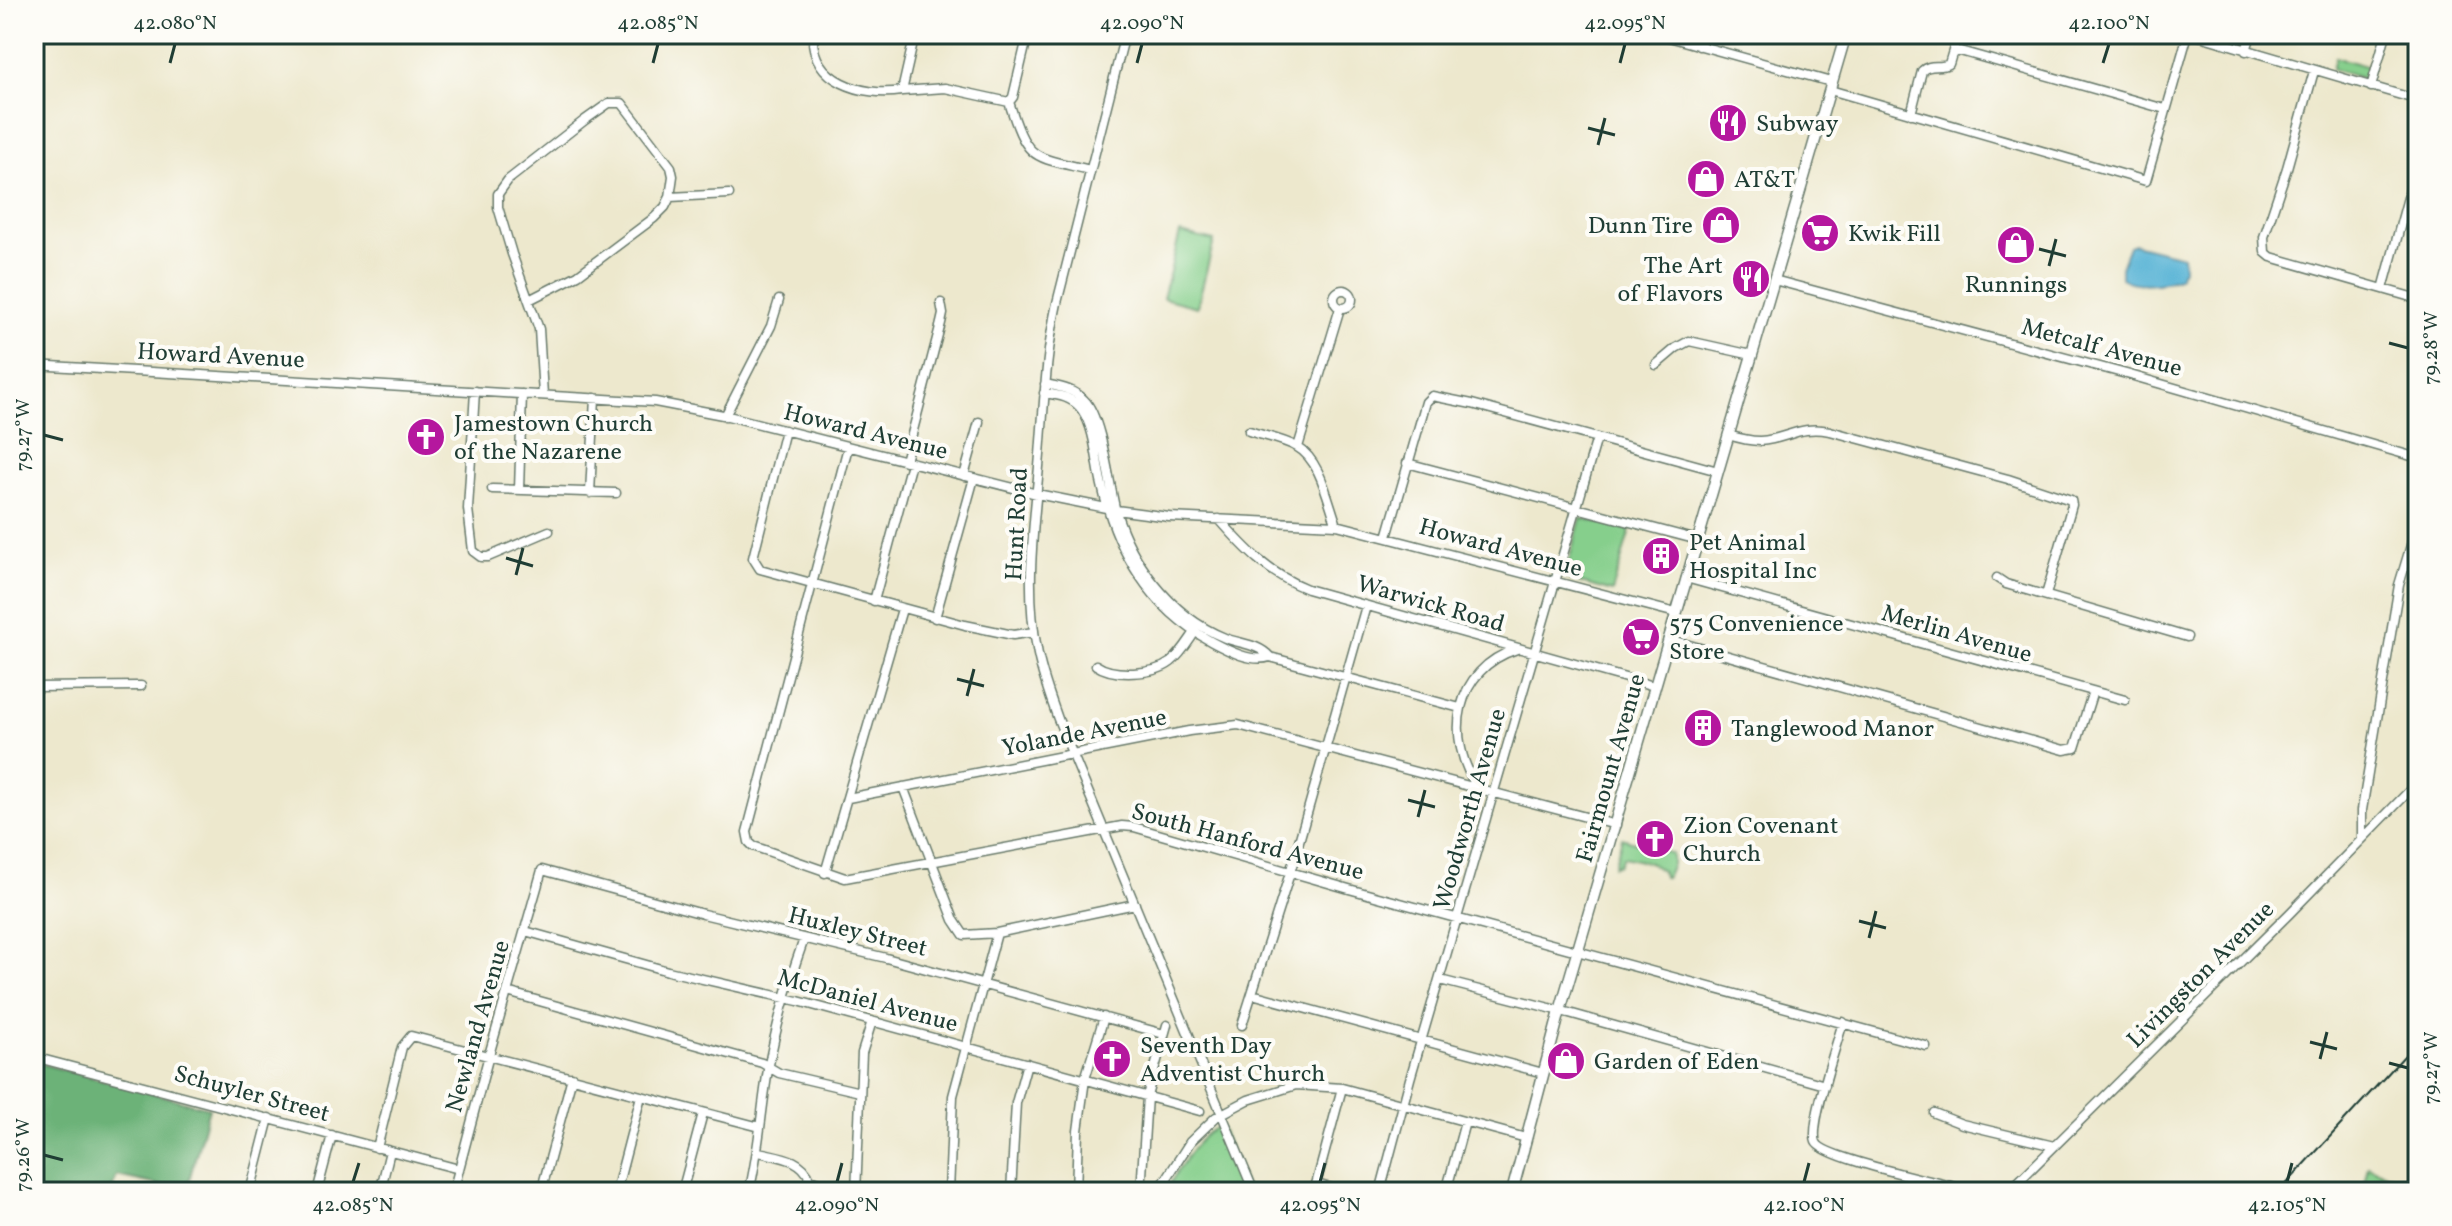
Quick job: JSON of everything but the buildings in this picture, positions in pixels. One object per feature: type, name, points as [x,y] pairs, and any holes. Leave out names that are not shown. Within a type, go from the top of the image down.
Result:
[{"type":"main road","name":"Fairmount Avenue","points":[[1512,1192],[1560,1011],[1846,34]]},
{"type":"street","points":[[813,34],[813,51],[818,62],[843,84],[872,94],[945,88],[1009,102]]},
{"type":"street","points":[[902,91],[915,34]]},
{"type":"street","points":[[1009,102],[1013,97],[1028,34]]},
{"type":"street","name":"Hunt Road","points":[[1125,34],[1054,316],[1037,494],[1032,580],[1034,632],[1043,675],[1073,755],[1254,1192]]},
{"type":"street","points":[[1658,34],[1911,114],[2146,181],[2165,109],[2190,34],[2418,100]]},
{"type":"street","points":[[1699,46],[1703,34]]},
{"type":"street","points":[[1911,114],[1922,71],[1931,66],[1949,64],[1956,52],[1958,34]]},
{"type":"street","points":[[2246,51],[2251,34]]},
{"type":"street","points":[[2371,87],[2386,34]]},
{"type":"street","points":[[1956,52],[2165,109]]},
{"type":"street","points":[[2314,71],[2264,237],[2265,252],[2271,257],[2418,299]]},
{"type":"street","points":[[1009,102],[1023,143],[1031,152],[1048,160],[1090,170]]},
{"type":"street","points":[[529,300],[578,275],[662,210],[670,197],[671,167],[625,104],[609,103],[589,117],[508,180],[498,194],[498,207],[541,341],[543,395]]},
{"type":"street","points":[[2383,289],[2418,161]]},
{"type":"street","points":[[670,197],[729,194]]},
{"type":"street","name":"Metcalf Avenue","points":[[1774,280],[2115,371],[2418,458]]},
{"type":"street","points":[[725,416],[771,326],[779,300]]},
{"type":"street","points":[[874,601],[941,323],[941,303]]},
{"type":"street","points":[[1298,447],[1340,308]]},
{"type":"street","points":[[1656,365],[1689,341],[1752,355]]},
{"type":"street","name":"Howard Avenue","points":[[34,365],[655,402],[785,430],[1037,494],[1111,509],[1337,525],[1676,613]]},
{"type":"street","points":[[1045,388],[1068,398],[1084,413],[1125,555],[1141,580],[1168,610],[1195,632],[1235,653],[1261,660],[1270,657],[1460,708]]},
{"type":"street","points":[[475,391],[468,509],[473,551],[481,557],[488,557],[549,531]]},
{"type":"street","points":[[519,490],[522,394]]},
{"type":"street","points":[[1387,537],[1426,402],[1437,395],[1718,471]]},
{"type":"street","points":[[590,493],[595,398]]},
{"type":"street","points":[[935,618],[979,422]]},
{"type":"street","points":[[1728,435],[1758,441],[1796,430],[1817,429],[1903,450],[2071,500],[2046,595]]},
{"type":"street","points":[[785,430],[753,558],[760,569],[935,618],[1013,635],[1034,632]]},
{"type":"street","points":[[1249,431],[1298,447],[1307,456],[1319,475],[1337,525]]},
{"type":"street","name":"Woodworth Avenue","points":[[1380,1192],[1421,1040],[1597,438]]},
{"type":"street","points":[[814,584],[848,447]]},
{"type":"street","points":[[1407,463],[1698,540]]},
{"type":"street","points":[[492,489],[616,493]]},
{"type":"street","points":[[1111,509],[1136,558],[1166,597],[1200,625],[1228,639],[1263,649],[1270,657]]},
{"type":"street","name":"Warwick Road","points":[[1219,519],[1255,559],[1286,581],[1654,686]]},
{"type":"street","points":[[2362,838],[2362,810],[2399,585],[2418,522]]},
{"type":"street","name":"Merlin Avenue","points":[[1686,578],[2125,700]]},
{"type":"street","points":[[1997,578],[2006,584],[2187,637]]},
{"type":"street","name":"South Hanford Avenue","points":[[814,584],[747,838],[753,846],[845,878],[1104,829],[1134,827],[1290,873],[1926,1046]]},
{"type":"street","points":[[1242,1025],[1327,748],[1366,606]]},
{"type":"street","points":[[825,873],[902,609]]},
{"type":"street","points":[[1096,665],[1110,672],[1158,668],[1175,658],[1195,632]]},
{"type":"street","points":[[1668,639],[2071,750],[2078,740],[2093,691]]},
{"type":"street","points":[[1479,789],[1464,763],[1458,741],[1460,708],[1468,688],[1479,674],[1499,656],[1518,649]]},
{"type":"street","points":[[34,687],[141,686]]},
{"type":"street","name":"Yolande Avenue","points":[[848,798],[1189,731],[1238,725],[1616,825]]},
{"type":"street","name":"Livingston Avenue","points":[[2008,1192],[2418,782]]},
{"type":"street","points":[[903,787],[959,930],[971,936],[997,933],[1135,904]]},
{"type":"street","name":"Newland Avenue","points":[[453,1192],[542,870]]},
{"type":"street","name":"Huxley Street","points":[[542,870],[1104,1017],[1165,1030],[1147,1096]]},
{"type":"street","name":"McDaniel Avenue","points":[[525,931],[668,971],[872,1021],[1200,1111]]},
{"type":"street","points":[[949,1192],[953,1096],[997,933]]},
{"type":"street","points":[[749,1192],[759,1152],[769,1067],[785,998],[804,939]]},
{"type":"street","points":[[1440,980],[1825,1085]]},
{"type":"street","points":[[507,992],[769,1067],[779,1073],[860,1092]]},
{"type":"street","points":[[1252,994],[1543,1073]]},
{"type":"street","points":[[1076,1192],[1078,1131],[1085,1079],[1104,1017]]},
{"type":"street","points":[[856,1191],[862,1053],[872,1021]]},
{"type":"street","points":[[1843,1022],[1815,1129],[1818,1146],[1822,1151],[1850,1160],[1973,1192]]},
{"type":"street","points":[[377,1148],[395,1071],[407,1038],[419,1037],[760,1127]]},
{"type":"street","name":"Schuyler Street","points":[[34,1057],[459,1169]]},
{"type":"street","points":[[1011,1192],[1016,1103],[1027,1063]]},
{"type":"street","points":[[541,1192],[572,1077]]},
{"type":"street","points":[[1158,1192],[1190,1142],[1221,1113],[1282,1087],[1308,1084],[1342,1088],[1526,1138]]},
{"type":"street","points":[[1342,1088],[1315,1188],[1346,1192]]},
{"type":"street","points":[[616,1192],[641,1096]]},
{"type":"street","points":[[1141,1192],[1147,1096]]},
{"type":"street","points":[[682,1192],[703,1113]]},
{"type":"street","points":[[1934,1113],[1962,1124],[2054,1146]]},
{"type":"street","points":[[250,1192],[269,1118]]},
{"type":"street","points":[[1446,1192],[1465,1122]]},
{"type":"street","points":[[317,1192],[332,1135]]},
{"type":"street","points":[[380,1192],[390,1151]]},
{"type":"street","points":[[759,1152],[799,1163],[810,1179],[809,1192]]},
{"type":"street","points":[[810,1179],[823,1185],[856,1191],[898,1192]]},
{"type":"green space","points":[[2335,57],[2369,67],[2365,79],[2332,69]]},
{"type":"green space","points":[[1180,233],[1214,241],[1197,307],[1163,298]]},
{"type":"green space","points":[[1581,518],[1630,530],[1612,592],[1564,578]]},
{"type":"green space","points":[[1622,838],[1672,854],[1672,864],[1666,878],[1650,863],[1623,857],[1614,866]]},
{"type":"green space","points":[[34,1062],[209,1108],[186,1191],[117,1176],[111,1192],[44,1192],[34,1189]]},
{"type":"green space","points":[[1218,1127],[1222,1130],[1247,1192],[1165,1192],[1195,1146]]},
{"type":"green space","points":[[2368,1166],[2414,1186],[2415,1192],[2362,1192]]},
{"type":"water","points":[[2134,244],[2183,256],[2184,267],[2178,278],[2149,284],[2121,278],[2121,267],[2129,246]]},
{"type":"railway","points":[[2279,1192],[2418,1041]]},
{"type":"place","name":"Subway","points":[[1728,123]]},
{"type":"place","name":"AT&T","points":[[1706,179]]},
{"type":"place","name":"Dunn Tire","points":[[1721,225]]},
{"type":"place","name":"Kwik Fill","points":[[1820,233]]},
{"type":"place","name":"Runnings","points":[[2016,245]]},
{"type":"place","name":"The Art of Flavors","points":[[1751,279]]},
{"type":"place","name":"Jamestown Church of the Nazarene","points":[[426,437]]},
{"type":"place","name":"Pet Animal Hospital Inc","points":[[1661,556]]},
{"type":"place","name":"575 Convenience Store","points":[[1641,637]]},
{"type":"place","name":"Tanglewood Manor","points":[[1703,728]]},
{"type":"place","name":"Zion Covenant Church","points":[[1655,839]]},
{"type":"place","name":"Seventh Day Adventist Church","points":[[1112,1059]]},
{"type":"place","name":"Garden of Eden","points":[[1566,1061]]}]
